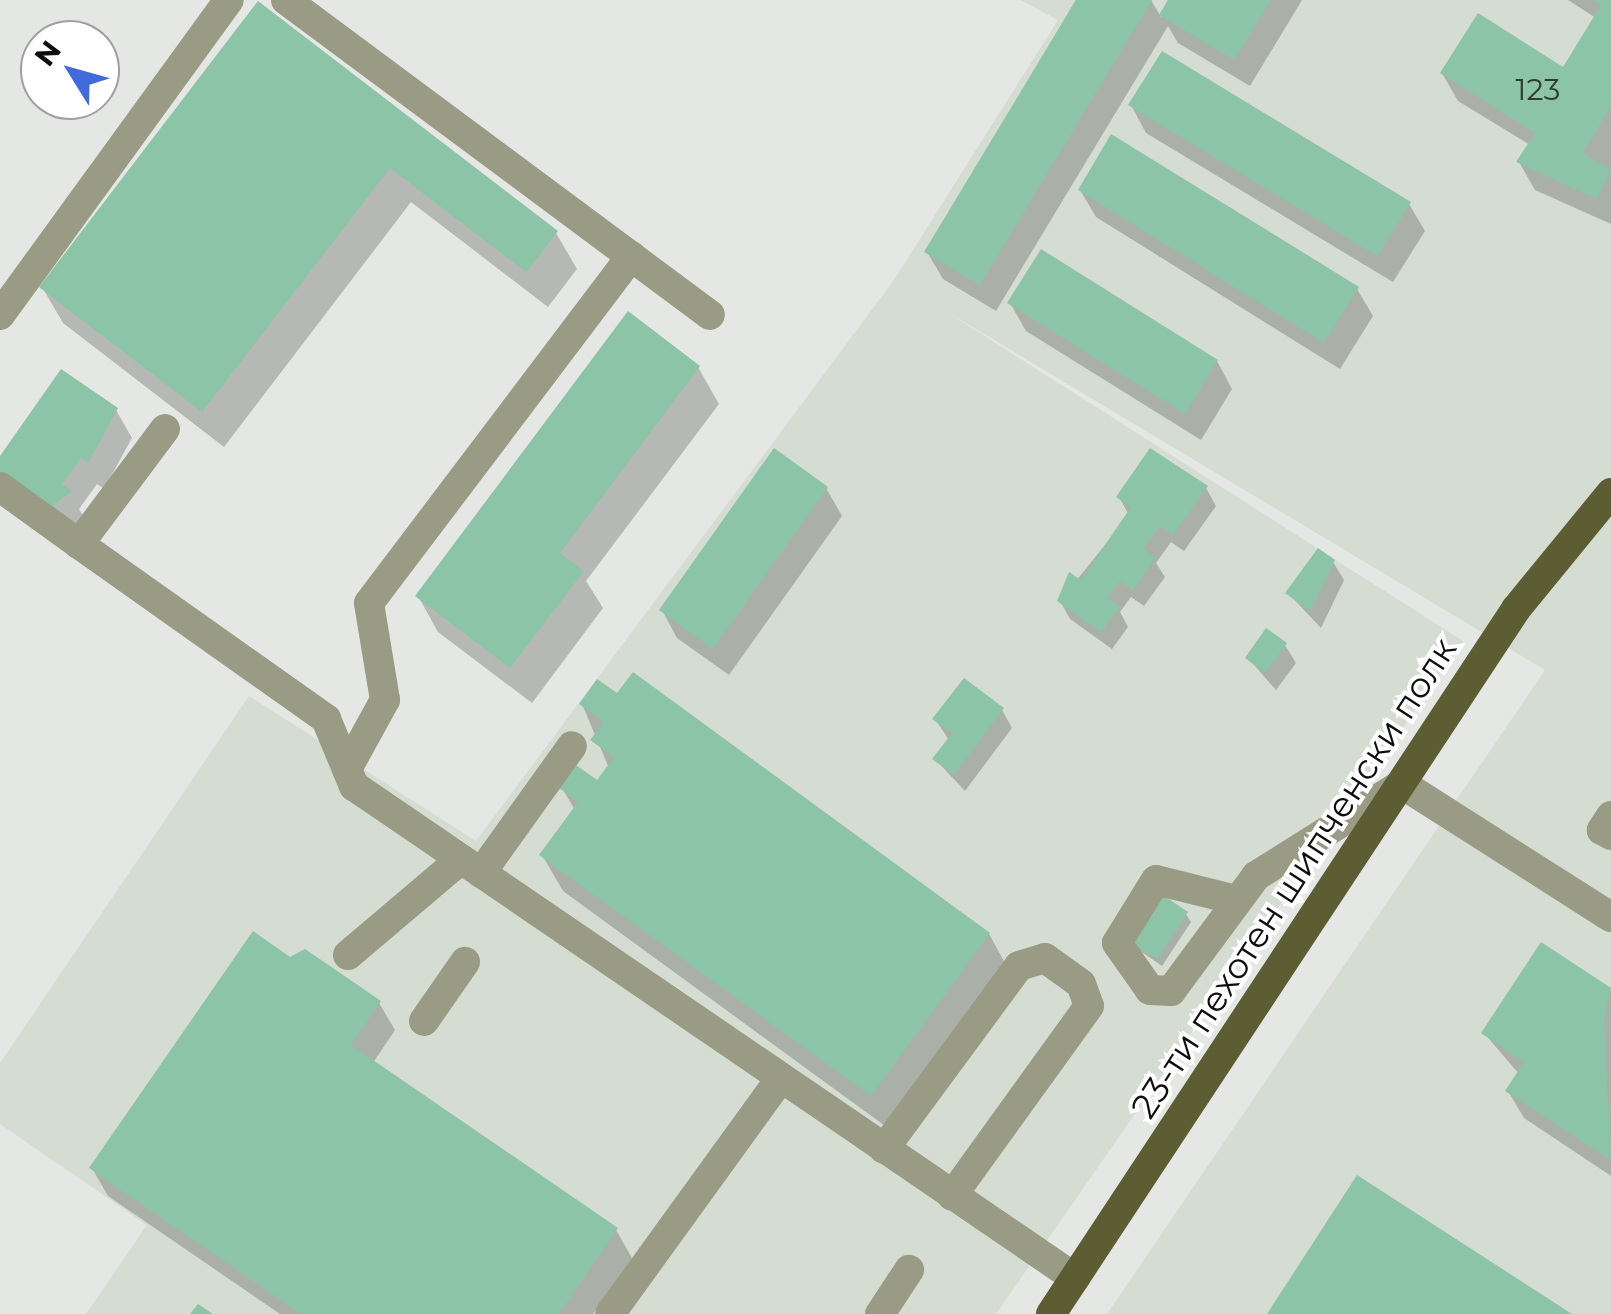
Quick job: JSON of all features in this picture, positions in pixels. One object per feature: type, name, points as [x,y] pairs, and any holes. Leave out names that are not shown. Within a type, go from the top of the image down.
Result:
[{"type":"main road","name":"23-ти пехотен шипченски полк","points":[[1051,1314],[1526,594],[1611,493]]},
{"type":"street","points":[[0,315],[229,0]]},
{"type":"street","points":[[286,0],[710,314]]},
{"type":"street","points":[[350,777],[385,700],[368,603],[631,256]]},
{"type":"street","points":[[80,544],[165,429]]},
{"type":"street","points":[[0,487],[326,718],[350,777],[471,866],[1075,1278]]},
{"type":"street","points":[[348,955],[471,866],[572,746]]},
{"type":"street","points":[[1232,900],[1402,784],[1611,917]]},
{"type":"street","points":[[1611,816],[1602,830],[1611,835]]},
{"type":"street","points":[[884,1149],[1018,966],[1045,958],[1081,984],[1090,1006],[952,1196]]},
{"type":"street","points":[[424,1022],[466,962]]},
{"type":"street","points":[[610,1314],[781,1078]]},
{"type":"street","points":[[880,1314],[909,1270]]},
{"type":"shaded area","points":[[1020,0],[1611,0],[1611,1314],[1107,1314],[1545,670],[944,310],[1463,641],[996,1314],[86,1314],[147,1225],[0,1124],[0,1063],[249,696],[476,841],[894,280],[1058,20]]},
{"type":"building","points":[[1076,0],[1152,0],[980,285],[924,252]]},
{"type":"building","points":[[1168,0],[1271,0],[1234,60],[1159,15]]},
{"type":"building","points":[[1593,0],[1611,0],[1611,106],[1583,153],[1611,170],[1597,199],[1516,162],[1535,133],[1440,73],[1478,13],[1563,67],[1601,5]]},
{"type":"building","points":[[258,1],[558,231],[526,272],[390,168],[202,412],[39,287]]},
{"type":"building","points":[[1162,51],[1411,202],[1377,256],[1128,105]]},
{"type":"building","points":[[1111,134],[1359,287],[1324,343],[1078,190]]},
{"type":"building","points":[[1041,249],[1218,360],[1185,414],[1007,303]]},
{"type":"building","points":[[628,311],[700,366],[560,553],[584,571],[510,668],[415,596]]},
{"type":"building","points":[[61,369],[118,408],[88,463],[81,458],[62,484],[72,491],[50,508],[0,473],[0,456]]},
{"type":"building","points":[[774,448],[828,487],[713,649],[659,610]]},
{"type":"building","points":[[1150,448],[1208,486],[1173,535],[1160,526],[1144,549],[1156,558],[1133,590],[1120,581],[1107,598],[1120,607],[1101,632],[1057,601],[1069,572],[1081,580],[1131,507],[1116,497]]},
{"type":"building","points":[[1318,548],[1335,560],[1310,611],[1285,593]]},
{"type":"building","points":[[1266,628],[1287,643],[1265,673],[1245,658]]},
{"type":"building","points":[[633,672],[990,933],[871,1096],[539,855],[578,802],[559,788],[576,765],[597,780],[614,757],[590,740],[604,722],[579,704],[597,679],[617,693]]},
{"type":"building","points":[[964,678],[1004,708],[954,775],[932,759],[952,733],[932,719]]},
{"type":"building","points":[[1157,891],[1188,912],[1157,959],[1125,938]]},
{"type":"building","points":[[253,931],[290,957],[305,949],[381,1001],[351,1045],[618,1228],[559,1314],[301,1314],[89,1168]]},
{"type":"building","points":[[1541,942],[1611,988],[1604,1020],[1611,1160],[1505,1091],[1524,1062],[1481,1033]]},
{"type":"building","points":[[1357,1175],[1572,1314],[1267,1314]]},
{"type":"building","points":[[198,1304],[213,1314],[190,1314]]}]
